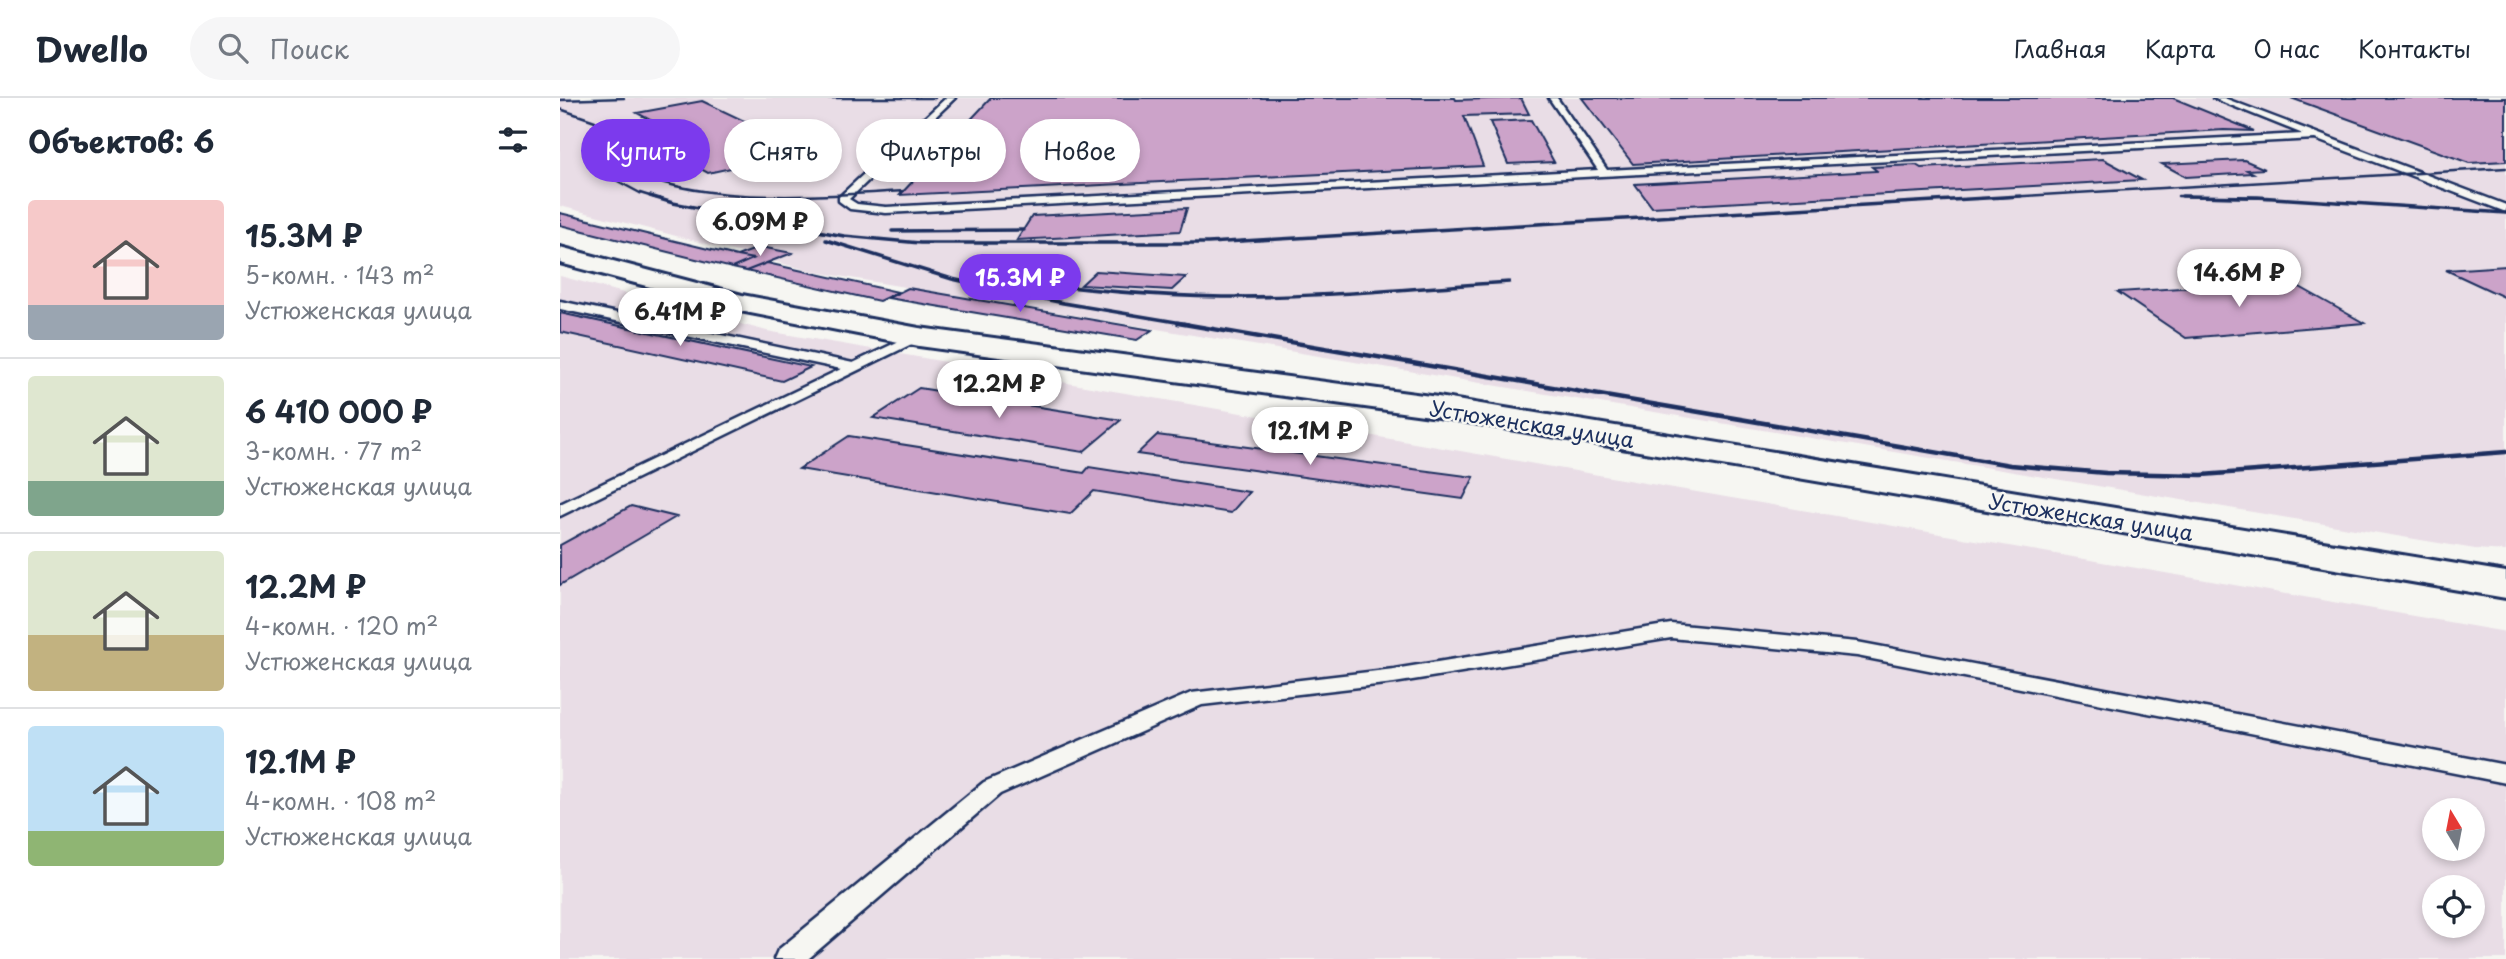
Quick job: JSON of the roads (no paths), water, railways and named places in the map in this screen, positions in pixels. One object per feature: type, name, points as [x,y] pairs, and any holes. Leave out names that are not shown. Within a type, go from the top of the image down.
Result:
[{"type":"main road","name":"Устюженская улица","points":[[560,255],[740,303],[919,337],[1438,407],[2506,584]]},
{"type":"lane","points":[[951,98],[843,199],[854,208],[886,210],[2315,136]]},
{"type":"lane","points":[[1553,98],[1604,172]]},
{"type":"lane","points":[[2217,98],[2506,209]]},
{"type":"lane","points":[[560,305],[855,368]]},
{"type":"lane","points":[[560,511],[919,337]]},
{"type":"lane","points":[[788,959],[992,788],[1199,698],[1394,676],[1671,631],[1857,649],[2506,774]]},
{"type":"railway","points":[[560,100],[624,98]]},
{"type":"railway","points":[[816,98],[935,98]]},
{"type":"railway","points":[[560,109],[595,121],[602,142],[603,160],[612,178],[656,198]]},
{"type":"railway","points":[[1990,198],[2506,168]]},
{"type":"railway","points":[[663,182],[699,190],[743,195],[833,195],[904,191]]},
{"type":"railway","points":[[650,196],[673,203],[844,236],[920,243],[1208,243],[2021,196]]},
{"type":"railway","points":[[2178,196],[2270,198]]},
{"type":"railway","points":[[2182,196],[2258,197],[2506,213]]},
{"type":"railway","points":[[892,231],[1024,230]]},
{"type":"railway","points":[[826,240],[952,279],[1063,303],[1188,324]]},
{"type":"railway","points":[[974,274],[1098,290],[1222,297],[1330,294],[1509,282]]},
{"type":"railway","points":[[1178,323],[2010,465],[2106,473],[2202,475],[2506,452]]}]
